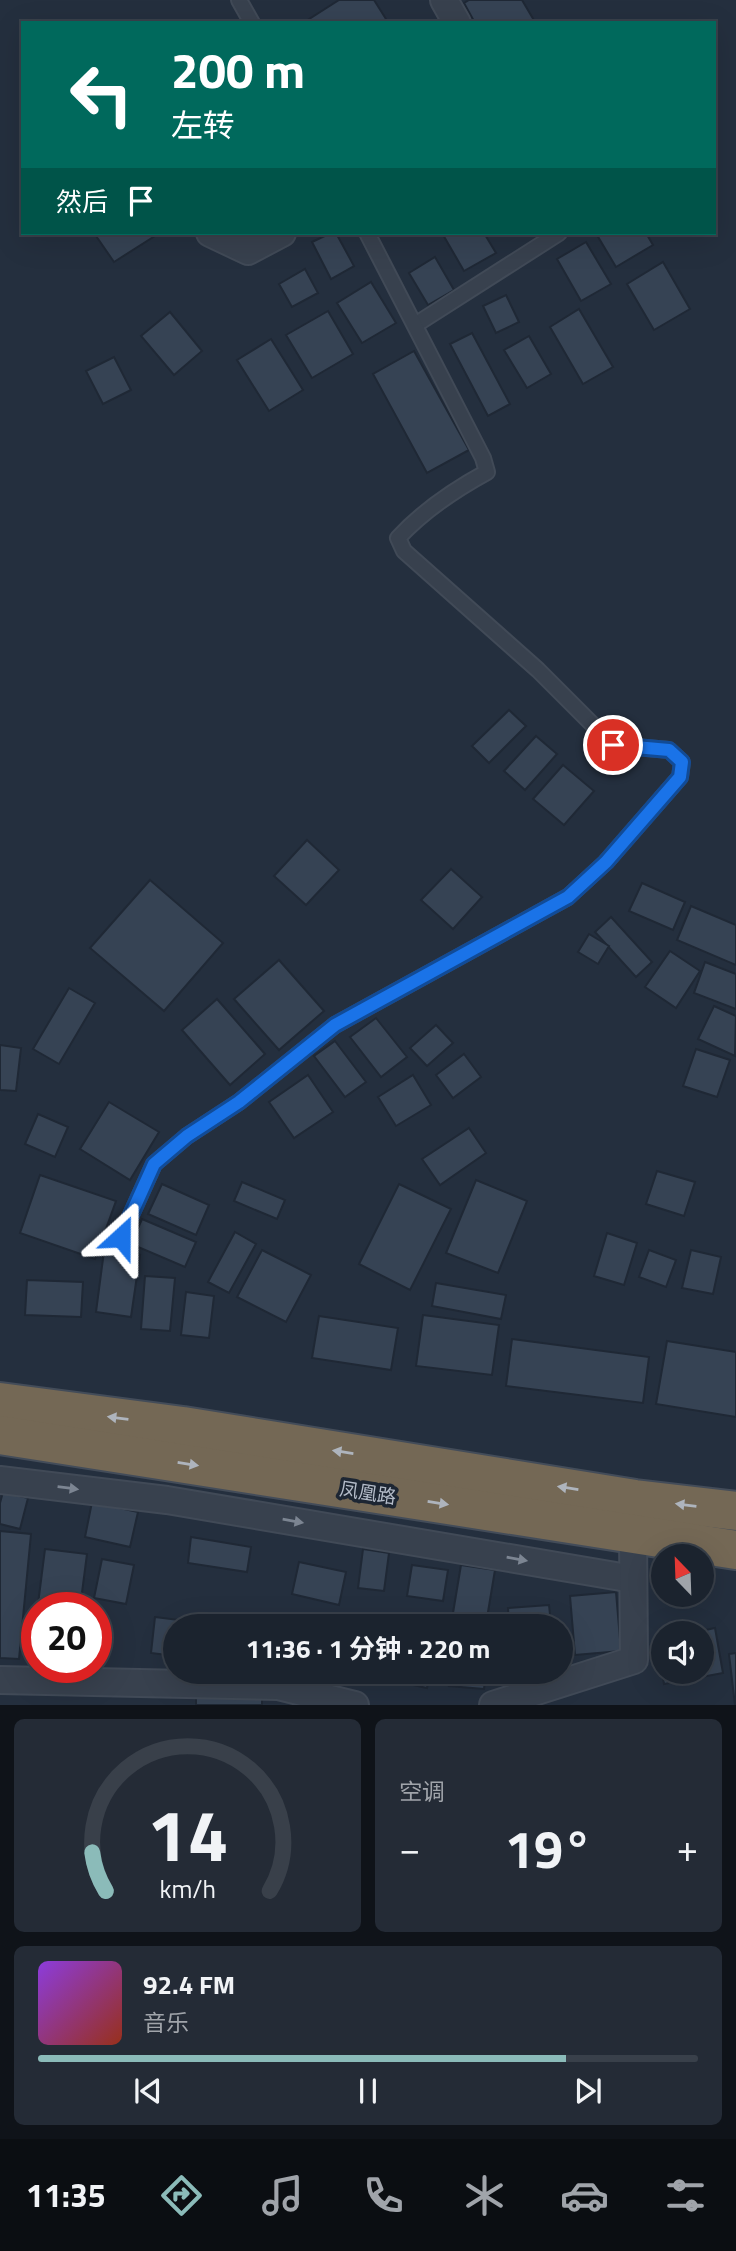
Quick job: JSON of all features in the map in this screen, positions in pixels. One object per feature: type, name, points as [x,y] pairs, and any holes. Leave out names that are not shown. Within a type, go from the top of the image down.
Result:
[{"type":"highway","name":"凤凰路","points":[[0,1402],[183,1426],[635,1499],[736,1511]]},
{"type":"highway","name":"凤凰路","points":[[0,1435],[736,1550]]},
{"type":"street","points":[[444,0],[456,21]]},
{"type":"street","points":[[214,235],[248,251],[278,235]]},
{"type":"street","points":[[0,1480],[167,1500],[634,1579]]},
{"type":"street","points":[[493,1705],[634,1660],[633,1533]]},
{"type":"street","points":[[0,1680],[278,1686],[355,1705]]},
{"type":"lane","points":[[239,0],[251,21]]},
{"type":"lane","points":[[121,1237],[154,1164],[187,1136],[239,1102],[335,1025],[568,897],[606,862],[680,777],[682,762],[669,750],[613,745],[538,670],[404,551],[398,538],[408,527],[458,488],[486,472],[483,458],[368,235]]},
{"type":"lane","points":[[415,325],[556,235]]},
{"type":"building","points":[[339,0],[374,0],[386,19],[383,21],[306,21]]},
{"type":"building","points":[[469,0],[522,0],[534,21],[474,21],[464,3]]},
{"type":"building","points":[[95,235],[156,235],[114,262]]},
{"type":"building","points":[[327,235],[337,235],[354,266],[331,279],[312,242]]},
{"type":"building","points":[[443,235],[485,235],[496,253],[464,271]]},
{"type":"building","points":[[597,235],[647,235],[653,245],[616,267]]},
{"type":"building","points":[[586,242],[611,284],[581,301],[557,259]]},
{"type":"building","points":[[435,257],[454,290],[428,305],[409,273]]},
{"type":"building","points":[[663,262],[690,309],[654,330],[627,284]]},
{"type":"building","points":[[305,269],[318,293],[292,307],[279,284]]},
{"type":"building","points":[[371,282],[396,323],[362,343],[337,303]]},
{"type":"building","points":[[506,295],[519,322],[496,333],[483,306]]},
{"type":"building","points":[[579,309],[613,367],[583,384],[550,327]]},
{"type":"building","points":[[328,311],[353,354],[312,378],[286,335]]},
{"type":"building","points":[[170,312],[202,351],[174,375],[141,336]]},
{"type":"building","points":[[472,333],[510,404],[488,416],[450,344]]},
{"type":"building","points":[[529,336],[551,374],[527,388],[504,350]]},
{"type":"building","points":[[271,339],[303,390],[269,411],[237,360]]},
{"type":"building","points":[[414,351],[469,450],[427,473],[373,374]]},
{"type":"building","points":[[114,357],[131,390],[103,404],[86,371]]},
{"type":"building","points":[[509,710],[526,726],[489,763],[472,746]]},
{"type":"building","points":[[536,736],[557,754],[525,790],[504,771]]},
{"type":"building","points":[[563,765],[594,791],[564,825],[533,799]]},
{"type":"building","points":[[307,840],[339,870],[306,905],[274,876]]},
{"type":"building","points":[[451,869],[482,897],[453,929],[421,900]]},
{"type":"building","points":[[150,880],[223,943],[164,1011],[90,948]]},
{"type":"building","points":[[642,883],[685,902],[673,930],[629,911]]},
{"type":"building","points":[[691,906],[736,925],[736,965],[677,940]]},
{"type":"building","points":[[611,917],[652,962],[636,977],[595,932]]},
{"type":"building","points":[[589,934],[609,946],[598,964],[578,952]]},
{"type":"building","points":[[670,951],[700,971],[676,1008],[645,987]]},
{"type":"building","points":[[279,960],[324,1011],[279,1050],[234,999]]},
{"type":"building","points":[[705,962],[736,974],[736,1009],[694,993]]},
{"type":"building","points":[[69,988],[95,1003],[59,1064],[33,1049]]},
{"type":"building","points":[[217,999],[265,1054],[230,1085],[182,1030]]},
{"type":"building","points":[[714,1006],[736,1016],[735,1056],[698,1039]]},
{"type":"building","points":[[376,1018],[407,1057],[381,1077],[350,1037]]},
{"type":"building","points":[[436,1025],[453,1043],[427,1066],[410,1048]]},
{"type":"building","points":[[335,1041],[366,1082],[345,1097],[314,1056]]},
{"type":"building","points":[[0,1045],[21,1048],[16,1091],[0,1090]]},
{"type":"building","points":[[696,1049],[730,1060],[717,1097],[683,1086]]},
{"type":"building","points":[[464,1054],[481,1077],[453,1098],[436,1075]]},
{"type":"building","points":[[308,1075],[333,1112],[294,1138],[269,1102]]},
{"type":"building","points":[[413,1075],[431,1105],[396,1126],[378,1097]]},
{"type":"building","points":[[109,1102],[159,1132],[130,1180],[80,1149]]},
{"type":"building","points":[[38,1114],[68,1127],[55,1157],[25,1144]]},
{"type":"building","points":[[469,1128],[486,1153],[440,1185],[422,1159]]},
{"type":"building","points":[[657,1171],[695,1182],[684,1216],[646,1204]]},
{"type":"building","points":[[40,1175],[116,1201],[95,1259],[20,1233]]},
{"type":"building","points":[[476,1180],[527,1201],[498,1273],[446,1253]]},
{"type":"building","points":[[242,1182],[285,1200],[277,1219],[234,1201]]},
{"type":"building","points":[[162,1184],[209,1205],[196,1235],[148,1214]]},
{"type":"building","points":[[399,1184],[451,1209],[410,1290],[359,1264]]},
{"type":"building","points":[[142,1219],[196,1242],[185,1267],[131,1244]]},
{"type":"building","points":[[235,1232],[256,1244],[229,1293],[208,1282]]},
{"type":"building","points":[[607,1233],[637,1243],[624,1285],[594,1276]]},
{"type":"building","points":[[262,1250],[311,1275],[286,1322],[237,1297]]},
{"type":"building","points":[[649,1250],[676,1260],[666,1287],[639,1277]]},
{"type":"building","points":[[691,1250],[721,1257],[713,1294],[682,1288]]},
{"type":"building","points":[[104,1251],[140,1255],[131,1317],[96,1312]]},
{"type":"building","points":[[145,1276],[175,1278],[170,1331],[141,1329]]},
{"type":"building","points":[[27,1280],[83,1282],[81,1317],[25,1315]]},
{"type":"building","points":[[436,1283],[506,1295],[501,1319],[432,1306]]},
{"type":"building","points":[[186,1292],[214,1296],[209,1338],[181,1335]]},
{"type":"building","points":[[423,1315],[499,1325],[492,1375],[416,1366]]},
{"type":"building","points":[[319,1316],[398,1328],[391,1370],[312,1358]]},
{"type":"building","points":[[512,1339],[649,1357],[643,1403],[506,1386]]},
{"type":"building","points":[[667,1341],[736,1352],[736,1417],[656,1404]]},
{"type":"building","points":[[3,1492],[28,1498],[20,1529],[0,1524]]},
{"type":"building","points":[[92,1502],[138,1512],[130,1547],[85,1537]]},
{"type":"building","points":[[0,1531],[31,1534],[25,1592],[21,1592],[19,1659],[0,1658]]},
{"type":"building","points":[[191,1537],[251,1547],[247,1572],[188,1563]]},
{"type":"building","points":[[45,1549],[87,1554],[82,1592],[40,1592]]},
{"type":"building","points":[[363,1549],[389,1553],[384,1591],[358,1588]]},
{"type":"building","points":[[102,1559],[134,1565],[126,1604],[112,1601],[112,1592],[95,1592]]},
{"type":"building","points":[[299,1562],[346,1572],[339,1605],[292,1594]]},
{"type":"building","points":[[412,1565],[448,1570],[443,1601],[407,1596]]},
{"type":"building","points":[[461,1565],[495,1570],[488,1614],[453,1613]]},
{"type":"building","points":[[616,1592],[621,1651],[575,1655],[570,1596]]},
{"type":"building","points":[[549,1605],[550,1614],[508,1614],[508,1608]]},
{"type":"building","points":[[155,1617],[163,1618],[163,1654],[151,1653]]},
{"type":"building","points":[[714,1628],[723,1673],[714,1675]]},
{"type":"building","points":[[736,1653],[736,1705],[735,1705],[729,1654]]},
{"type":"building","points":[[409,1684],[428,1684],[427,1688]]},
{"type":"building","points":[[449,1684],[485,1684],[484,1689]]},
{"type":"building","points":[[262,1695],[262,1705],[196,1705],[196,1698]]},
{"type":"route","points":[[121,1237],[154,1164],[187,1136],[239,1102],[335,1025],[568,897],[606,862],[680,777],[682,762],[669,750],[613,745]]}]
